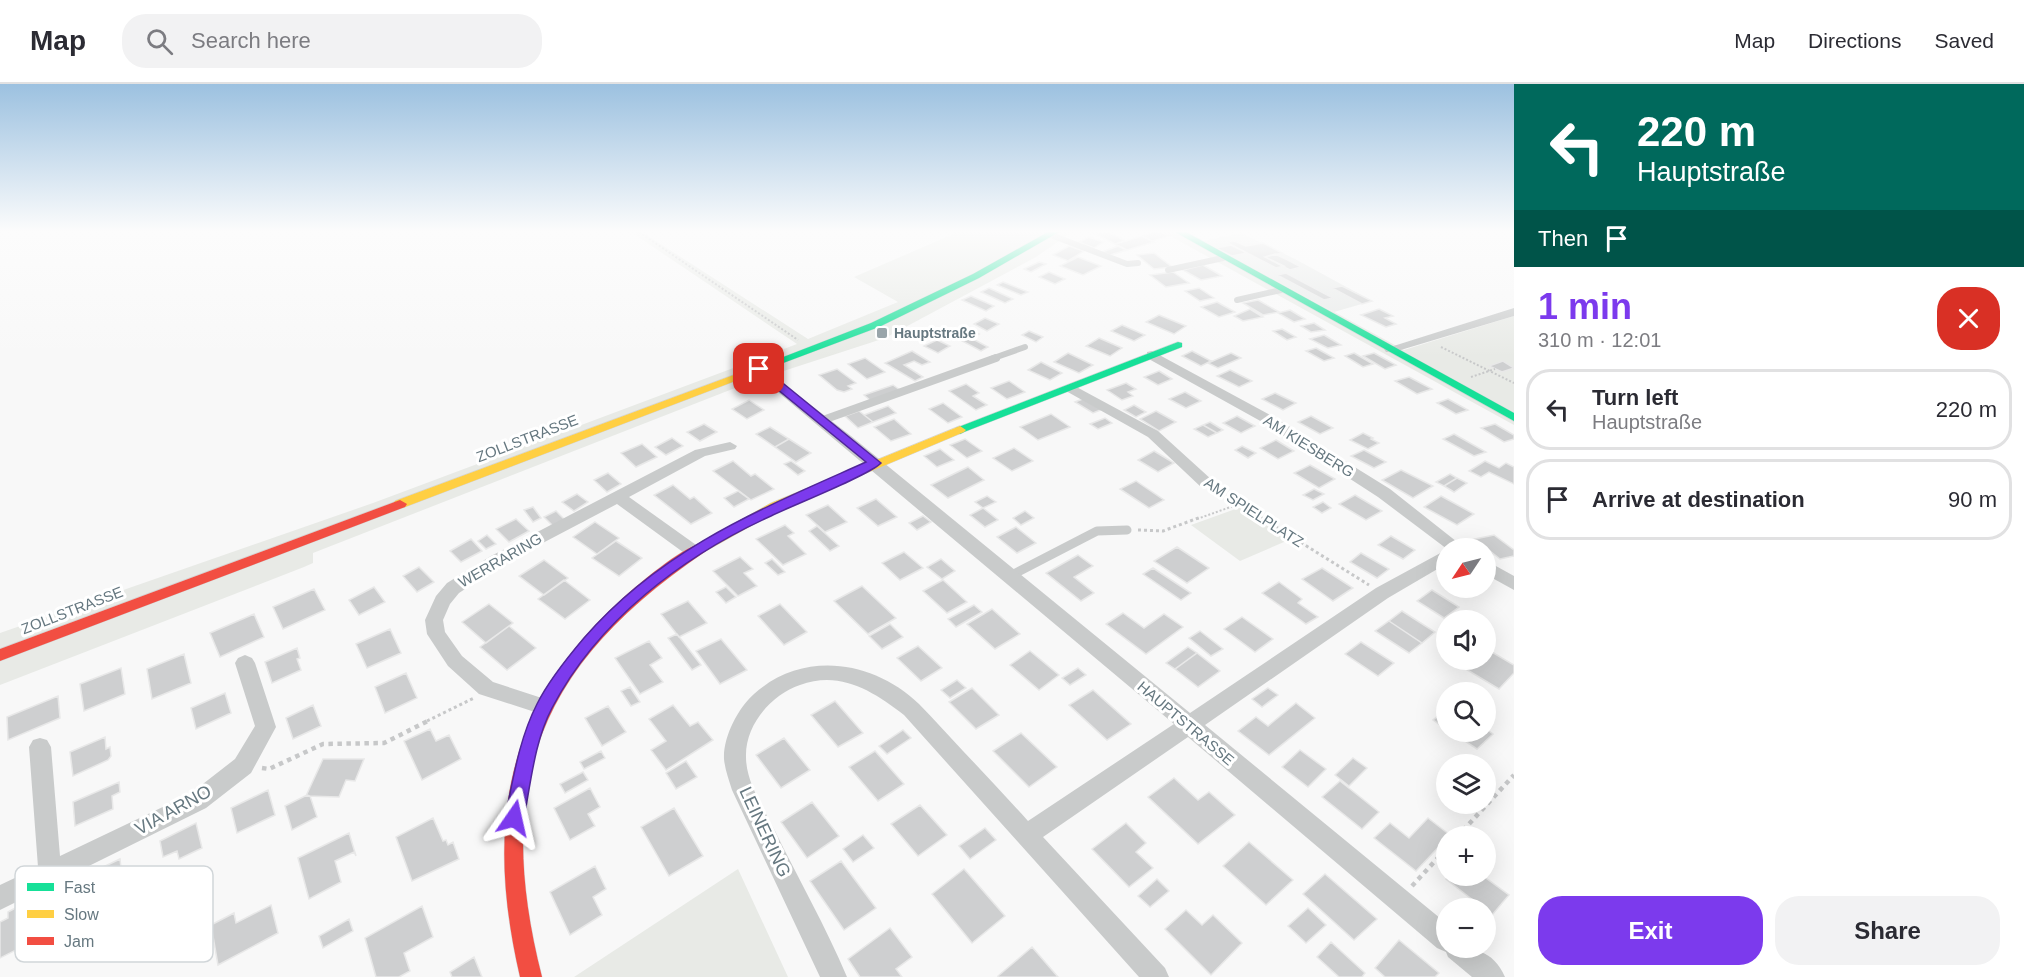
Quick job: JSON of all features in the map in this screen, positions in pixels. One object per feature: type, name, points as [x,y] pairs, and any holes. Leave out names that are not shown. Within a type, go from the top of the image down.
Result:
[{"type":"street","name":"ZOLLSTRASSE","points":[[0,655],[812,349],[923,304],[979,274]]},
{"type":"street","points":[[1252,274],[1514,418]]},
{"type":"street","points":[[1390,349],[1514,312]]},
{"type":"street","points":[[531,977],[512,890],[514,818],[526,759],[544,707],[572,663],[610,618],[653,580],[693,551],[743,523],[875,463],[1178,345]]},
{"type":"street","name":"AM KIESBERG","points":[[1152,355],[1278,426],[1384,493],[1443,538]]},
{"type":"street","name":"HAUPTSTRASSE","points":[[759,369],[1012,575],[1186,725],[1436,931]]},
{"type":"street","name":"AM SPIELPLATZ","points":[[1071,388],[1153,434],[1208,484]]},
{"type":"street","name":"WERRARING","points":[[544,707],[486,688],[455,661],[436,634],[434,620],[442,602],[453,588],[497,560],[700,453],[730,446]]},
{"type":"street","points":[[617,496],[693,551]]},
{"type":"street","points":[[1026,836],[1382,593],[1436,562]]},
{"type":"street","points":[[1496,573],[1514,584]]},
{"type":"street","name":"VIA ARNO","points":[[68,866],[198,801],[243,766],[266,727],[245,663]]},
{"type":"street","name":"LEINERING","points":[[834,977],[743,790],[735,757],[739,734],[750,711],[779,684],[799,676],[843,673],[887,690],[911,709],[1156,977]]},
{"type":"street","points":[[40,747],[49,866]]},
{"type":"street","name":"VIA ARNO","points":[[0,898],[15,891]]},
{"type":"street","points":[[1469,958],[1492,977]]},
{"type":"lane","points":[[1238,300],[1281,290]]},
{"type":"lane","points":[[823,420],[1025,347]]},
{"type":"lane","points":[[1012,575],[1097,531],[1127,530]]},
{"type":"path","points":[[701,274],[812,349]]},
{"type":"path","points":[[1425,339],[1514,384]]},
{"type":"path","points":[[1453,384],[1495,369]]},
{"type":"path","name":"AM SPIELPLATZ","points":[[1208,484],[1382,593]]},
{"type":"path","points":[[1127,530],[1163,531],[1239,504]]},
{"type":"path","points":[[243,766],[269,769],[323,744],[384,743],[472,699],[486,688]]},
{"type":"path","points":[[1467,826],[1514,775]]},
{"type":"path","points":[[1398,900],[1436,860]]},
{"type":"shaded area","points":[[693,274],[707,274],[808,339],[898,302],[854,277],[862,274],[1005,274],[885,338],[753,381],[313,553],[313,563],[304,567],[0,685],[0,633],[373,503],[797,344]]},
{"type":"shaded area","points":[[1239,274],[1264,274],[1404,350],[1514,316],[1514,425]]},
{"type":"shaded area","points":[[1263,274],[1322,274],[1372,301],[1334,312]]},
{"type":"shaded area","points":[[1241,507],[1291,539],[1240,561],[1191,525]]},
{"type":"shaded area","points":[[738,869],[788,977],[574,977]]},
{"type":"building","points":[[1053,274],[1065,279],[1055,284],[1039,277]]},
{"type":"building","points":[[1175,274],[1189,283],[1166,287],[1150,275]]},
{"type":"building","points":[[1190,274],[1218,274],[1222,276],[1201,280]]},
{"type":"building","points":[[1287,274],[1333,298],[1324,300],[1277,275]]},
{"type":"building","points":[[1003,282],[1028,292],[1021,295],[997,285]]},
{"type":"building","points":[[1342,286],[1372,301],[1362,304],[1332,288]]},
{"type":"building","points":[[989,288],[1013,299],[1005,303],[981,292]]},
{"type":"building","points":[[1199,288],[1214,298],[1200,301],[1185,291]]},
{"type":"building","points":[[971,296],[994,306],[986,311],[962,300]]},
{"type":"building","points":[[1258,300],[1279,312],[1263,315],[1243,303]]},
{"type":"building","points":[[1217,302],[1235,312],[1219,317],[1201,307]]},
{"type":"building","points":[[1250,309],[1263,317],[1243,321],[1234,316]]},
{"type":"building","points":[[1379,309],[1393,316],[1385,318],[1396,324],[1386,327],[1361,315]]},
{"type":"building","points":[[1290,310],[1305,319],[1294,322],[1278,313]]},
{"type":"building","points":[[1159,315],[1186,326],[1174,334],[1146,322]]},
{"type":"building","points":[[985,318],[999,324],[987,331],[974,324]]},
{"type":"building","points":[[1314,323],[1325,330],[1311,332],[1301,326]]},
{"type":"building","points":[[1122,325],[1145,335],[1134,341],[1111,331]]},
{"type":"building","points":[[966,328],[979,334],[971,338],[988,347],[981,351],[951,335]]},
{"type":"building","points":[[1282,329],[1296,337],[1287,340],[1273,331]]},
{"type":"building","points":[[1029,331],[1043,337],[1036,342],[1022,335]]},
{"type":"building","points":[[1324,335],[1341,345],[1328,348],[1310,339]]},
{"type":"building","points":[[1099,338],[1122,348],[1110,356],[1086,346]]},
{"type":"building","points":[[937,340],[950,346],[938,353],[924,346]]},
{"type":"building","points":[[1316,348],[1334,358],[1324,361],[1306,351]]},
{"type":"building","points":[[912,351],[930,362],[922,365],[914,361],[904,365],[923,377],[915,381],[885,363]]},
{"type":"building","points":[[1192,351],[1211,361],[1201,366],[1182,356]]},
{"type":"building","points":[[1068,353],[1093,365],[1079,373],[1054,362]]},
{"type":"building","points":[[1231,353],[1241,358],[1218,368],[1208,363]]},
{"type":"building","points":[[1354,353],[1373,364],[1363,367],[1345,356]]},
{"type":"building","points":[[1374,353],[1396,365],[1385,369],[1363,356]]},
{"type":"building","points":[[865,358],[885,372],[867,379],[848,364]]},
{"type":"building","points":[[1503,361],[1514,368],[1502,372],[1489,366]]},
{"type":"building","points":[[1041,362],[1062,373],[1050,380],[1028,370]]},
{"type":"building","points":[[837,369],[856,383],[848,386],[852,389],[844,392],[837,390],[819,375]]},
{"type":"building","points":[[1230,370],[1252,381],[1239,387],[1217,376]]},
{"type":"building","points":[[1159,371],[1172,379],[1158,385],[1144,377]]},
{"type":"building","points":[[1409,377],[1432,389],[1417,394],[1395,381]]},
{"type":"building","points":[[1009,381],[1025,392],[1007,399],[991,388]]},
{"type":"building","points":[[1126,383],[1136,389],[1128,392],[1133,396],[1122,400],[1107,390]]},
{"type":"building","points":[[966,384],[979,393],[973,396],[987,405],[976,410],[949,391]]},
{"type":"building","points":[[893,385],[900,390],[871,401],[864,395]]},
{"type":"building","points":[[1185,392],[1201,401],[1186,408],[1169,399]]},
{"type":"building","points":[[1275,393],[1296,403],[1283,410],[1262,399]]},
{"type":"building","points":[[1085,398],[1103,409],[1093,413],[1075,402]]},
{"type":"building","points":[[1448,399],[1468,410],[1456,414],[1437,403]]},
{"type":"building","points":[[749,400],[764,410],[747,419],[732,409]]},
{"type":"building","points":[[943,403],[962,417],[948,423],[929,409]]},
{"type":"building","points":[[1134,405],[1146,412],[1136,417],[1124,410]]},
{"type":"building","points":[[888,406],[896,413],[873,422],[864,415]]},
{"type":"building","points":[[859,411],[873,422],[858,428],[845,416]]},
{"type":"building","points":[[1156,411],[1176,422],[1159,431],[1140,419]]},
{"type":"building","points":[[1051,414],[1070,427],[1038,440],[1020,427]]},
{"type":"building","points":[[1237,416],[1255,426],[1241,433],[1223,423]]},
{"type":"building","points":[[1311,416],[1333,428],[1320,434],[1298,422]]},
{"type":"building","points":[[1105,418],[1112,423],[1098,429],[1090,424]]},
{"type":"building","points":[[894,419],[911,434],[891,441],[874,427]]},
{"type":"building","points":[[1210,422],[1223,430],[1217,433],[1203,425]]},
{"type":"building","points":[[704,424],[717,432],[700,441],[687,432]]},
{"type":"building","points":[[1495,424],[1514,435],[1514,439],[1504,442],[1481,428]]},
{"type":"building","points":[[1203,425],[1217,433],[1208,437],[1194,429]]},
{"type":"building","points":[[770,427],[789,439],[775,447],[756,434]]},
{"type":"building","points":[[1363,433],[1379,443],[1368,449],[1350,440]]},
{"type":"building","points":[[1454,434],[1486,452],[1474,456],[1443,439]]},
{"type":"building","points":[[672,438],[683,446],[666,455],[655,447]]},
{"type":"building","points":[[789,439],[811,453],[796,462],[775,447]]},
{"type":"building","points":[[965,439],[982,451],[967,458],[950,445]]},
{"type":"building","points":[[1276,440],[1294,451],[1278,459],[1260,448]]},
{"type":"building","points":[[642,444],[657,457],[636,467],[621,453]]},
{"type":"building","points":[[1242,446],[1256,453],[1248,458],[1235,450]]},
{"type":"building","points":[[1014,448],[1033,461],[1012,471],[993,458]]},
{"type":"building","points":[[940,449],[954,460],[937,467],[924,456]]},
{"type":"building","points":[[1364,450],[1386,462],[1374,468],[1351,456]]},
{"type":"building","points":[[1154,451],[1174,463],[1158,472],[1138,460]]},
{"type":"building","points":[[733,461],[751,476],[755,474],[774,489],[751,500],[713,471]]},
{"type":"building","points":[[791,461],[805,471],[798,475],[784,464]]},
{"type":"building","points":[[1485,461],[1499,468],[1506,463],[1514,467],[1514,484],[1489,472],[1481,477],[1469,471]]},
{"type":"building","points":[[1310,465],[1335,479],[1319,488],[1294,473]]},
{"type":"building","points":[[968,467],[984,480],[948,498],[931,485]]},
{"type":"building","points":[[1401,470],[1433,486],[1413,498],[1382,480]]},
{"type":"building","points":[[608,473],[621,484],[607,492],[594,480]]},
{"type":"building","points":[[1450,474],[1457,478],[1444,486],[1436,482]]},
{"type":"building","points":[[1457,478],[1467,483],[1454,492],[1444,486]]},
{"type":"building","points":[[1136,481],[1164,500],[1149,508],[1120,489]]},
{"type":"building","points":[[673,485],[690,499],[694,497],[712,513],[691,524],[654,495]]},
{"type":"building","points":[[1314,489],[1324,494],[1313,500],[1303,495]]},
{"type":"building","points":[[738,491],[749,499],[734,507],[724,498]]},
{"type":"building","points":[[577,494],[588,502],[574,511],[562,502]]},
{"type":"building","points":[[1355,495],[1382,511],[1366,520],[1339,504]]},
{"type":"building","points":[[987,496],[996,502],[983,508],[975,502]]},
{"type":"building","points":[[1441,496],[1474,514],[1457,525],[1424,507]]},
{"type":"building","points":[[876,499],[897,517],[878,526],[857,508]]},
{"type":"building","points":[[1323,502],[1331,508],[1322,513],[1313,507]]},
{"type":"building","points":[[828,505],[847,522],[825,532],[806,515]]},
{"type":"building","points":[[533,507],[541,518],[533,522],[524,510]]},
{"type":"building","points":[[983,508],[998,520],[985,527],[970,515]]},
{"type":"building","points":[[556,511],[565,520],[553,526],[544,517]]},
{"type":"building","points":[[1025,511],[1034,518],[1021,525],[1013,518]]},
{"type":"building","points":[[923,516],[931,522],[917,530],[909,523]]},
{"type":"building","points":[[516,519],[529,531],[509,542],[496,529]]},
{"type":"building","points":[[595,522],[619,538],[597,554],[573,537]]},
{"type":"building","points":[[785,525],[794,533],[788,536],[806,554],[783,565],[756,539]]},
{"type":"building","points":[[817,526],[839,546],[830,551],[809,531]]},
{"type":"building","points":[[1016,527],[1036,543],[1017,553],[997,537]]},
{"type":"building","points":[[487,535],[496,544],[486,549],[478,541]]},
{"type":"building","points":[[1494,535],[1514,550],[1514,556],[1500,559],[1496,556],[1496,538],[1480,538]]},
{"type":"building","points":[[1391,536],[1415,550],[1403,559],[1378,545]]},
{"type":"building","points":[[471,539],[482,551],[461,562],[450,551]]},
{"type":"building","points":[[616,541],[642,558],[619,576],[592,558]]},
{"type":"building","points":[[1177,547],[1209,568],[1187,583],[1154,561]]},
{"type":"building","points":[[904,552],[923,568],[900,580],[882,563]]},
{"type":"building","points":[[1361,553],[1389,569],[1377,578],[1350,562]]},
{"type":"building","points":[[1078,555],[1093,566],[1074,577],[1094,593],[1081,601],[1046,573]]},
{"type":"building","points":[[740,557],[753,569],[744,573],[757,586],[738,596],[713,571]]},
{"type":"building","points":[[772,559],[785,572],[778,575],[765,563]]},
{"type":"building","points":[[941,559],[955,571],[942,579],[927,567]]},
{"type":"building","points":[[544,560],[568,578],[544,595],[519,576]]},
{"type":"building","points":[[419,567],[434,582],[417,592],[403,576]]},
{"type":"building","points":[[1153,568],[1191,593],[1181,600],[1143,574]]},
{"type":"building","points":[[1322,568],[1353,588],[1333,601],[1302,579]]},
{"type":"building","points":[[564,580],[590,600],[565,619],[538,599]]},
{"type":"building","points":[[943,580],[967,602],[947,613],[923,591]]},
{"type":"building","points":[[1279,582],[1302,599],[1298,603],[1318,617],[1306,624],[1262,593]]},
{"type":"building","points":[[862,586],[896,618],[868,634],[834,601]]},
{"type":"building","points":[[374,587],[385,602],[359,615],[349,600]]},
{"type":"building","points":[[726,587],[736,597],[726,603],[716,592]]},
{"type":"building","points":[[314,589],[325,610],[283,629],[273,607]]},
{"type":"building","points":[[1432,590],[1436,593],[1436,598],[1445,598],[1459,607],[1455,610],[1436,610],[1436,613],[1417,601]]},
{"type":"building","points":[[688,601],[707,623],[679,637],[661,614]]},
{"type":"building","points":[[489,604],[513,623],[486,643],[462,622]]},
{"type":"building","points":[[780,604],[807,632],[784,645],[758,616]]},
{"type":"building","points":[[974,605],[982,612],[956,627],[948,619]]},
{"type":"building","points":[[992,609],[1020,634],[995,649],[967,624]]},
{"type":"building","points":[[1402,611],[1435,632],[1422,643],[1389,621]]},
{"type":"building","points":[[1123,613],[1144,628],[1164,614],[1183,627],[1146,654],[1106,624]]},
{"type":"building","points":[[254,614],[264,637],[220,657],[210,633]]},
{"type":"building","points":[[1242,617],[1273,639],[1255,652],[1224,629]]},
{"type":"building","points":[[1389,621],[1422,643],[1409,653],[1375,631]]},
{"type":"building","points":[[890,624],[903,637],[882,649],[869,636]]},
{"type":"building","points":[[509,626],[536,648],[507,670],[480,647]]},
{"type":"building","points":[[390,629],[401,653],[367,668],[356,644]]},
{"type":"building","points":[[1200,631],[1223,649],[1211,656],[1189,638]]},
{"type":"building","points":[[677,634],[701,665],[692,670],[668,638]]},
{"type":"building","points":[[721,639],[747,670],[720,684],[696,651]]},
{"type":"building","points":[[649,641],[662,658],[650,665],[663,682],[640,694],[615,658]]},
{"type":"building","points":[[1361,642],[1394,663],[1378,676],[1345,654]]},
{"type":"building","points":[[918,646],[942,668],[921,681],[897,658]]},
{"type":"building","points":[[1188,647],[1197,653],[1175,669],[1166,663]]},
{"type":"building","points":[[297,648],[300,658],[297,659],[301,670],[272,683],[265,662]]},
{"type":"building","points":[[1030,651],[1059,675],[1039,690],[1010,665]]},
{"type":"building","points":[[1197,653],[1220,671],[1198,687],[1175,669]]},
{"type":"building","points":[[184,654],[191,683],[152,699],[147,669]]},
{"type":"building","points":[[1496,654],[1514,665],[1514,673],[1499,689],[1496,687],[1496,682],[1487,682],[1467,670],[1496,670]]},
{"type":"building","points":[[121,668],[125,694],[84,711],[80,684]]},
{"type":"building","points":[[1078,668],[1086,675],[1070,685],[1062,678]]},
{"type":"building","points":[[406,673],[417,698],[385,713],[375,687]]},
{"type":"building","points":[[957,680],[966,688],[950,698],[941,690]]},
{"type":"building","points":[[630,687],[640,702],[631,706],[621,691]]},
{"type":"building","points":[[972,688],[999,715],[976,729],[949,702]]},
{"type":"building","points":[[1268,688],[1278,695],[1262,707],[1252,699]]},
{"type":"building","points":[[1093,690],[1131,724],[1107,740],[1069,705]]},
{"type":"building","points":[[225,693],[231,713],[196,729],[191,708]]},
{"type":"building","points":[[58,696],[60,718],[8,740],[7,717]]},
{"type":"building","points":[[835,701],[863,733],[838,747],[811,715]]},
{"type":"building","points":[[1296,703],[1315,718],[1269,755],[1238,731],[1256,717],[1268,726]]},
{"type":"building","points":[[313,705],[321,726],[293,739],[286,718]]},
{"type":"building","points":[[673,705],[690,726],[698,722],[713,740],[666,770],[651,750],[666,741],[649,719]]},
{"type":"building","points":[[608,706],[626,732],[602,746],[585,718]]},
{"type":"building","points":[[430,729],[436,741],[449,735],[461,759],[422,780],[404,741]]},
{"type":"building","points":[[903,730],[911,738],[887,754],[879,746]]},
{"type":"building","points":[[1021,733],[1057,767],[1029,787],[993,751]]},
{"type":"building","points":[[105,737],[106,749],[110,747],[111,756],[108,760],[73,776],[70,752]]},
{"type":"building","points":[[784,738],[810,770],[781,788],[756,755]]},
{"type":"building","points":[[1466,742],[1484,742],[1477,749]]},
{"type":"building","points":[[1300,750],[1326,769],[1308,787],[1282,767]]},
{"type":"building","points":[[601,751],[605,758],[584,769],[580,762]]},
{"type":"building","points":[[875,751],[904,784],[878,801],[849,767]]},
{"type":"building","points":[[1353,758],[1367,768],[1349,786],[1335,775]]},
{"type":"building","points":[[323,759],[364,759],[355,781],[346,780],[339,797],[306,796]]},
{"type":"building","points":[[686,761],[697,777],[676,789],[666,773]]},
{"type":"building","points":[[583,772],[588,780],[565,793],[560,784]]},
{"type":"building","points":[[1174,778],[1198,800],[1209,792],[1235,815],[1198,844],[1148,797]]},
{"type":"building","points":[[1340,781],[1379,812],[1362,829],[1322,797]]},
{"type":"building","points":[[119,782],[120,792],[112,796],[113,809],[75,826],[73,802]]},
{"type":"building","points":[[590,788],[600,807],[588,814],[595,826],[570,840],[554,808]]},
{"type":"building","points":[[268,790],[275,815],[237,833],[231,808]]},
{"type":"building","points":[[307,795],[310,796],[317,817],[292,830],[285,806]]},
{"type":"building","points":[[812,802],[839,836],[807,858],[781,822]]},
{"type":"building","points":[[920,805],[947,835],[918,856],[891,824]]},
{"type":"building","points":[[674,808],[703,856],[669,876],[641,827]]},
{"type":"building","points":[[433,818],[443,841],[446,840],[448,845],[453,842],[459,859],[412,881],[396,837]]},
{"type":"building","points":[[1428,818],[1438,826],[1436,826],[1436,850],[1416,871],[1374,838],[1390,823],[1409,838]]},
{"type":"building","points":[[196,823],[202,848],[179,859],[177,851],[163,857],[160,841]]},
{"type":"building","points":[[1126,823],[1146,843],[1136,852],[1153,868],[1129,887],[1092,849]]},
{"type":"building","points":[[985,828],[996,840],[970,859],[959,846]]},
{"type":"building","points":[[349,833],[356,856],[354,852],[335,861],[341,882],[309,899],[298,858]]},
{"type":"building","points":[[863,835],[874,848],[853,862],[843,849]]},
{"type":"building","points":[[1249,842],[1293,880],[1266,905],[1223,866]]},
{"type":"building","points":[[120,859],[121,866],[105,866]]},
{"type":"building","points":[[841,861],[876,908],[844,930],[810,881]]},
{"type":"building","points":[[595,866],[606,889],[593,897],[602,915],[570,935],[550,892]]},
{"type":"building","points":[[964,869],[1005,916],[972,943],[932,894]]},
{"type":"building","points":[[1325,874],[1377,919],[1354,940],[1303,894]]},
{"type":"building","points":[[1157,879],[1169,891],[1150,907],[1138,896]]},
{"type":"building","points":[[1455,886],[1496,886],[1509,895],[1496,910],[1496,898],[1470,898]]},
{"type":"building","points":[[271,905],[278,933],[218,965],[213,924],[234,913],[236,923]]},
{"type":"building","points":[[422,906],[433,937],[404,953],[410,971],[399,977],[376,977],[365,938]]},
{"type":"building","points":[[15,908],[15,950],[0,958],[0,922],[8,918],[8,912]]},
{"type":"building","points":[[1308,908],[1326,925],[1306,943],[1288,926]]},
{"type":"building","points":[[1186,910],[1202,925],[1213,915],[1242,943],[1211,975],[1165,929]]},
{"type":"building","points":[[349,919],[353,931],[323,948],[319,936]]},
{"type":"building","points":[[890,928],[912,957],[896,969],[902,977],[860,977],[848,959]]},
{"type":"building","points":[[1399,940],[1439,973],[1435,977],[1385,977],[1375,968]]},
{"type":"building","points":[[1331,942],[1365,973],[1362,977],[1339,977],[1317,957]]},
{"type":"building","points":[[1032,947],[1058,977],[998,977],[998,976]]},
{"type":"building","points":[[474,957],[482,977],[452,977],[450,972]]},
{"type":"traffic: fast","points":[[747,373],[875,325],[980,274]]},
{"type":"traffic: fast","points":[[1254,274],[1514,418]]},
{"type":"traffic: fast","points":[[960,430],[1178,345]]},
{"type":"traffic: slow","points":[[400,504],[747,373]]},
{"type":"traffic: slow","points":[[701,548],[776,506],[960,430]]},
{"type":"traffic: jam","points":[[0,655],[400,504]]},
{"type":"traffic: jam","points":[[531,977],[523,945],[514,877],[516,806],[521,772],[530,739],[557,684],[591,639],[632,599],[701,548]]},
{"type":"place","name":"Hauptstraße","points":[[882,333]]},
{"type":"route","points":[[514,818],[526,759],[544,707],[572,663],[610,618],[653,580],[693,551],[743,523],[875,463],[759,369]]}]
